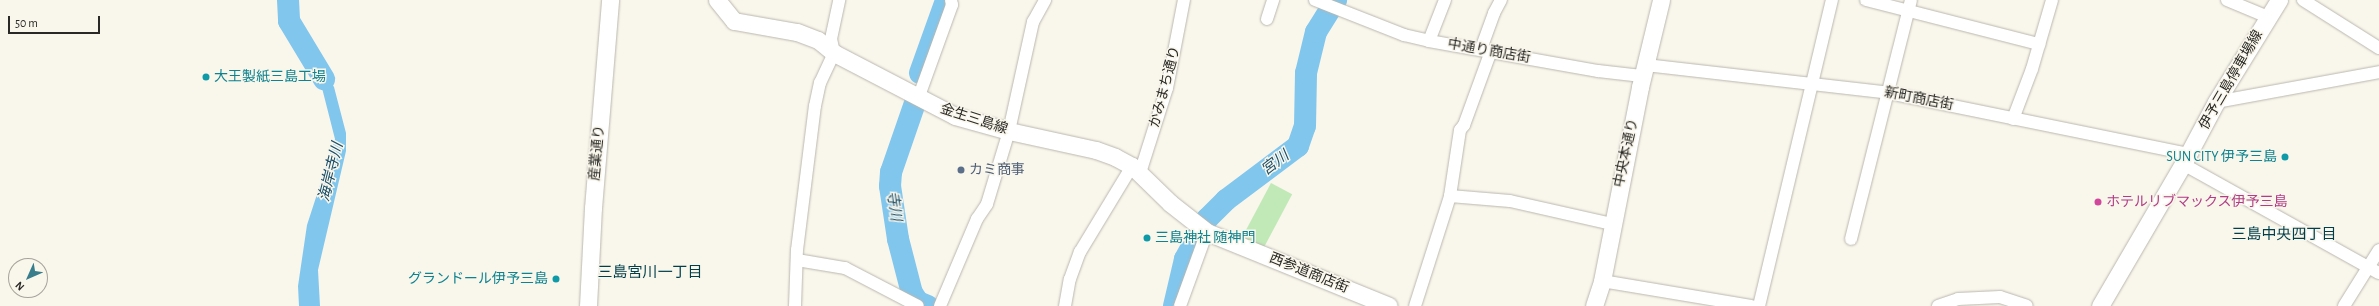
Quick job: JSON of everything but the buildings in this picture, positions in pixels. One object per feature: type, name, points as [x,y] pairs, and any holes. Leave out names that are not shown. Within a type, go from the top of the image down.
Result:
[{"type":"main road","name":"産業通り","points":[[588,306],[593,208],[610,0]]},
{"type":"main road","name":"金生三島線","points":[[717,0],[734,21],[797,32],[818,40],[834,53],[955,116],[1009,131],[1096,150],[1136,169],[1201,229]]},
{"type":"main road","name":"中央本通り","points":[[1594,306],[1602,281],[1612,224],[1644,70],[1661,0]]},
{"type":"main road","name":"伊予三島停車場線","points":[[2100,306],[2186,159],[2216,102],[2278,0]]},
{"type":"main road","name":"西参道商店街","points":[[1201,229],[1389,306]]},
{"type":"street","points":[[795,306],[797,260],[815,106],[820,84],[834,53],[831,39],[839,0]]},
{"type":"street","points":[[919,96],[952,5],[951,0]]},
{"type":"street","points":[[940,305],[976,219],[987,204],[1009,131],[1033,22],[1045,0]]},
{"type":"street","name":"かみまち通り","points":[[1065,306],[1070,279],[1080,252],[1136,169],[1167,88],[1184,0]]},
{"type":"street","points":[[1267,20],[1273,0]]},
{"type":"street","points":[[1429,41],[1445,0]]},
{"type":"street","points":[[1415,306],[1450,196],[1460,130],[1464,125],[1486,50],[1494,13],[1501,0]]},
{"type":"street","points":[[1759,306],[1832,0]]},
{"type":"street","points":[[1866,0],[1910,6],[2038,44]]},
{"type":"street","points":[[2013,119],[2052,0]]},
{"type":"street","points":[[2227,0],[2268,18]]},
{"type":"street","points":[[2303,0],[2379,48]]},
{"type":"street","name":"中通り商店街","points":[[1320,2],[1429,41],[1598,71],[1644,70]]},
{"type":"street","points":[[1851,239],[1910,6]]},
{"type":"street","name":"新町商店街","points":[[1644,70],[1811,84],[1889,93],[2013,119],[2186,159],[2374,271]]},
{"type":"street","points":[[2216,102],[2379,72]]},
{"type":"street","points":[[1450,196],[1510,201],[1612,224]]},
{"type":"street","points":[[1180,306],[1201,229]]},
{"type":"street","points":[[2344,306],[2374,271],[2379,250]]},
{"type":"street","points":[[797,260],[845,268],[918,306]]},
{"type":"street","points":[[1602,281],[1751,306]]},
{"type":"street","points":[[1938,306],[1958,299],[2000,297],[2027,306]]},
{"type":"green space","points":[[1271,183],[1292,194],[1261,253],[1240,241]]},
{"type":"water","points":[[313,52],[334,87],[346,133],[346,151],[318,270],[320,306],[299,306],[298,286],[307,225],[335,139],[322,88],[304,59]]},
{"type":"waterway","name":"海岸寺川","points":[[288,0],[289,21],[324,79]]},
{"type":"waterway","name":"宮川","points":[[1174,306],[1185,259],[1207,219],[1226,200],[1298,146],[1305,126],[1306,73],[1316,32],[1336,0]]},
{"type":"waterway","name":"寺川","points":[[920,73],[945,3]]},
{"type":"waterway","name":"寺川","points":[[916,100],[891,172],[890,186],[898,239],[912,293],[918,302],[928,306]]},
{"type":"place","name":"大王製紙三島工場","points":[[206,77]]},
{"type":"place","name":"SUN CITY 伊予三島","points":[[2285,157]]},
{"type":"place","name":"カミ商事","points":[[961,170]]},
{"type":"place","name":"ホテルリブマックス伊予三島","points":[[2098,202]]},
{"type":"place","name":"三島神社 随神門","points":[[1147,238]]},
{"type":"place","name":"グランドール伊予三島","points":[[556,279]]},
{"type":"district","name":"三島中央四丁目","points":[[2284,235]]},
{"type":"district","name":"三島宮川一丁目","points":[[650,273]]}]
